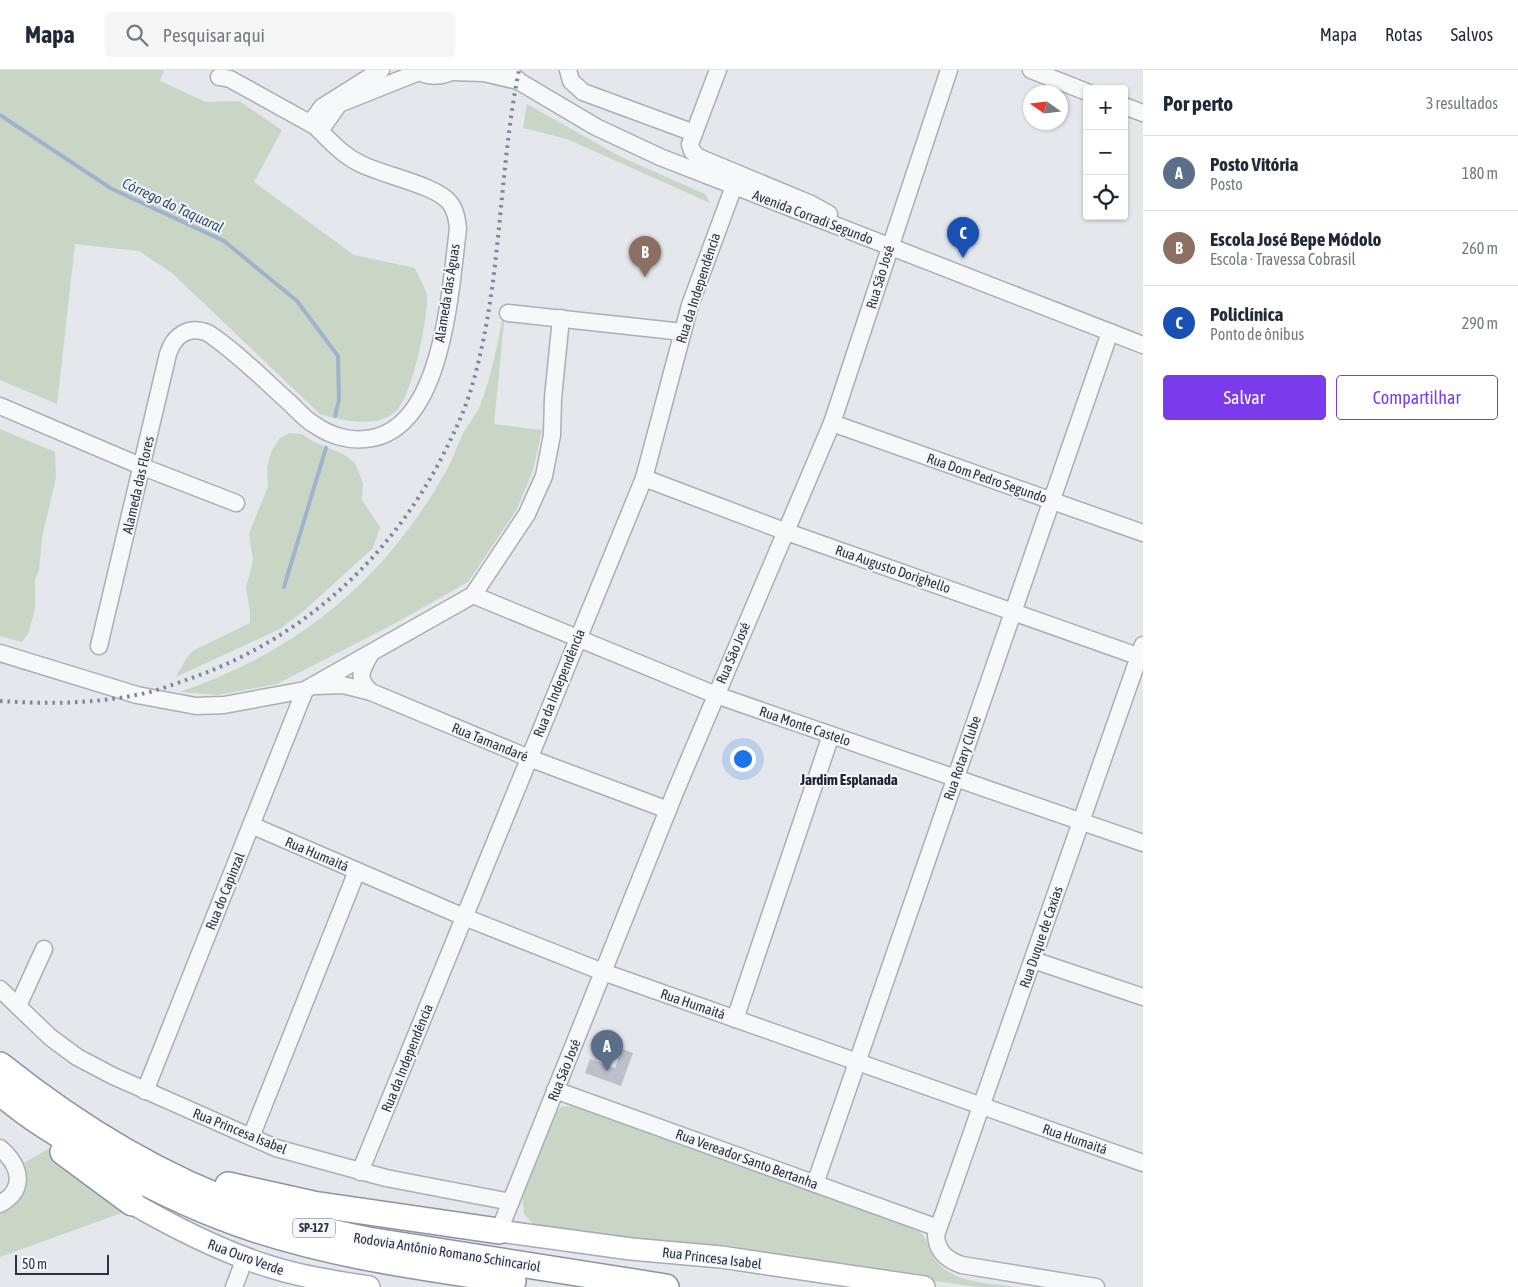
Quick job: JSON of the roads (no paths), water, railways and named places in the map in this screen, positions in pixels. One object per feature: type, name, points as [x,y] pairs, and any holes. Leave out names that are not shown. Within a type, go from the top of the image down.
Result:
[{"type":"highway","name":"Rodovia Antônio Romano Schincariol","points":[[0,1065],[35,1093],[130,1154],[250,1209],[327,1231],[406,1247],[666,1287]]},
{"type":"highway","name":"Rodovia Antônio Romano Schincariol","points":[[9,1099],[118,1169],[156,1189],[236,1223],[279,1236],[364,1257],[553,1287]]},
{"type":"highway","points":[[9,1099],[44,1136],[132,1203]]},
{"type":"highway","points":[[130,1154],[214,1182],[270,1196],[499,1231]]},
{"type":"main road","name":"Rua Ouro Verde","points":[[132,1203],[206,1243],[244,1258],[293,1273],[369,1287]]},
{"type":"main road","name":"Rua Princesa Isabel","points":[[499,1231],[631,1249],[721,1257],[924,1287]]},
{"type":"street","points":[[317,124],[322,107],[381,70]]},
{"type":"street","name":"Avenida Corradi Segundo","points":[[507,70],[520,82],[628,143],[1143,345]]},
{"type":"street","points":[[568,70],[571,81],[583,92],[694,134]]},
{"type":"street","points":[[718,70],[690,144],[692,151],[698,157],[823,210],[854,232]]},
{"type":"street","name":"Rua São José","points":[[499,1231],[668,810],[784,531],[832,423],[949,70]]},
{"type":"street","points":[[1031,70],[1083,90]]},
{"type":"street","points":[[317,124],[339,104],[418,71]]},
{"type":"street","name":"Avenida Corradi Segundo","points":[[418,71],[436,76],[453,71],[484,73],[520,82]]},
{"type":"street","name":"Alameda das Águas","points":[[188,330],[202,330],[215,338],[315,426],[339,437],[356,440],[373,439],[393,431],[410,415],[423,396],[431,376],[447,311],[458,229],[456,216],[450,203],[439,193],[360,164],[344,155],[317,124],[230,79],[219,77]]},
{"type":"street","points":[[1128,107],[1143,113]]},
{"type":"street","name":"Rua da Independência","points":[[360,1172],[644,478],[690,305],[734,186]]},
{"type":"street","points":[[508,313],[683,332]]},
{"type":"street","points":[[0,653],[137,695],[189,705],[211,706],[247,703],[308,688],[473,595],[527,514],[542,483],[549,460],[553,398],[546,361],[555,318]]},
{"type":"street","name":"Alameda das Flores","points":[[99,646],[170,346],[181,334],[188,330]]},
{"type":"street","name":"Rua Rotary Clube","points":[[815,1184],[1110,332]]},
{"type":"street","points":[[0,406],[142,466],[236,503]]},
{"type":"street","name":"Rua Dom Pedro Segundo","points":[[832,423],[1143,533]]},
{"type":"street","name":"Rua Augusto Dorighello","points":[[644,478],[784,531],[1013,612],[1142,653]]},
{"type":"street","name":"Rua Monte Castelo","points":[[473,595],[716,695],[1143,843]]},
{"type":"street","points":[[371,653],[362,669],[361,677],[362,684],[371,692]]},
{"type":"street","name":"Rua Duque de Caxias","points":[[938,1228],[1142,653]]},
{"type":"street","name":"Rua Tamandaré","points":[[308,688],[343,685],[371,692],[529,758],[668,810]]},
{"type":"street","name":"Rua do Capinzal","points":[[145,1091],[308,688]]},
{"type":"street","points":[[735,1019],[831,735]]},
{"type":"street","name":"Rua Humaitá","points":[[251,825],[464,917],[603,972],[1143,1163]]},
{"type":"street","points":[[251,1137],[357,871]]},
{"type":"street","points":[[18,1006],[44,949]]},
{"type":"street","points":[[1033,960],[1143,997]]},
{"type":"street","name":"Rua Princesa Isabel","points":[[0,989],[50,1037],[77,1057],[145,1091],[276,1148],[360,1172],[511,1202]]},
{"type":"street","name":"Rua Vereador Santo Bertanha","points":[[555,1090],[938,1228]]},
{"type":"street","points":[[0,1148],[14,1161],[18,1180],[9,1198],[0,1204]]},
{"type":"street","points":[[938,1228],[936,1236],[939,1249],[951,1262],[1096,1287]]},
{"type":"street","points":[[234,1287],[244,1258]]},
{"type":"waterway","name":"Córrego do Taquaral","points":[[0,115],[112,189],[224,241],[297,301],[338,356],[339,400],[335,416]]},
{"type":"waterway","name":"Córrego do Taquaral","points":[[284,587],[326,448]]},
{"type":"railway","points":[[0,701],[34,703],[102,700],[143,694],[189,679],[229,663],[268,643],[336,593],[367,564],[419,496],[441,459],[462,414],[472,386],[482,347],[495,269],[507,149],[519,70]]},
{"type":"place","name":"Policlínica","points":[[963,258]]},
{"type":"place","name":"Escola José Bepe Módolo","points":[[645,277]]},
{"type":"place","name":"Posto Vitória","points":[[607,1071]]},
{"type":"district","name":"Jardim Esplanada","points":[[849,779]]}]
